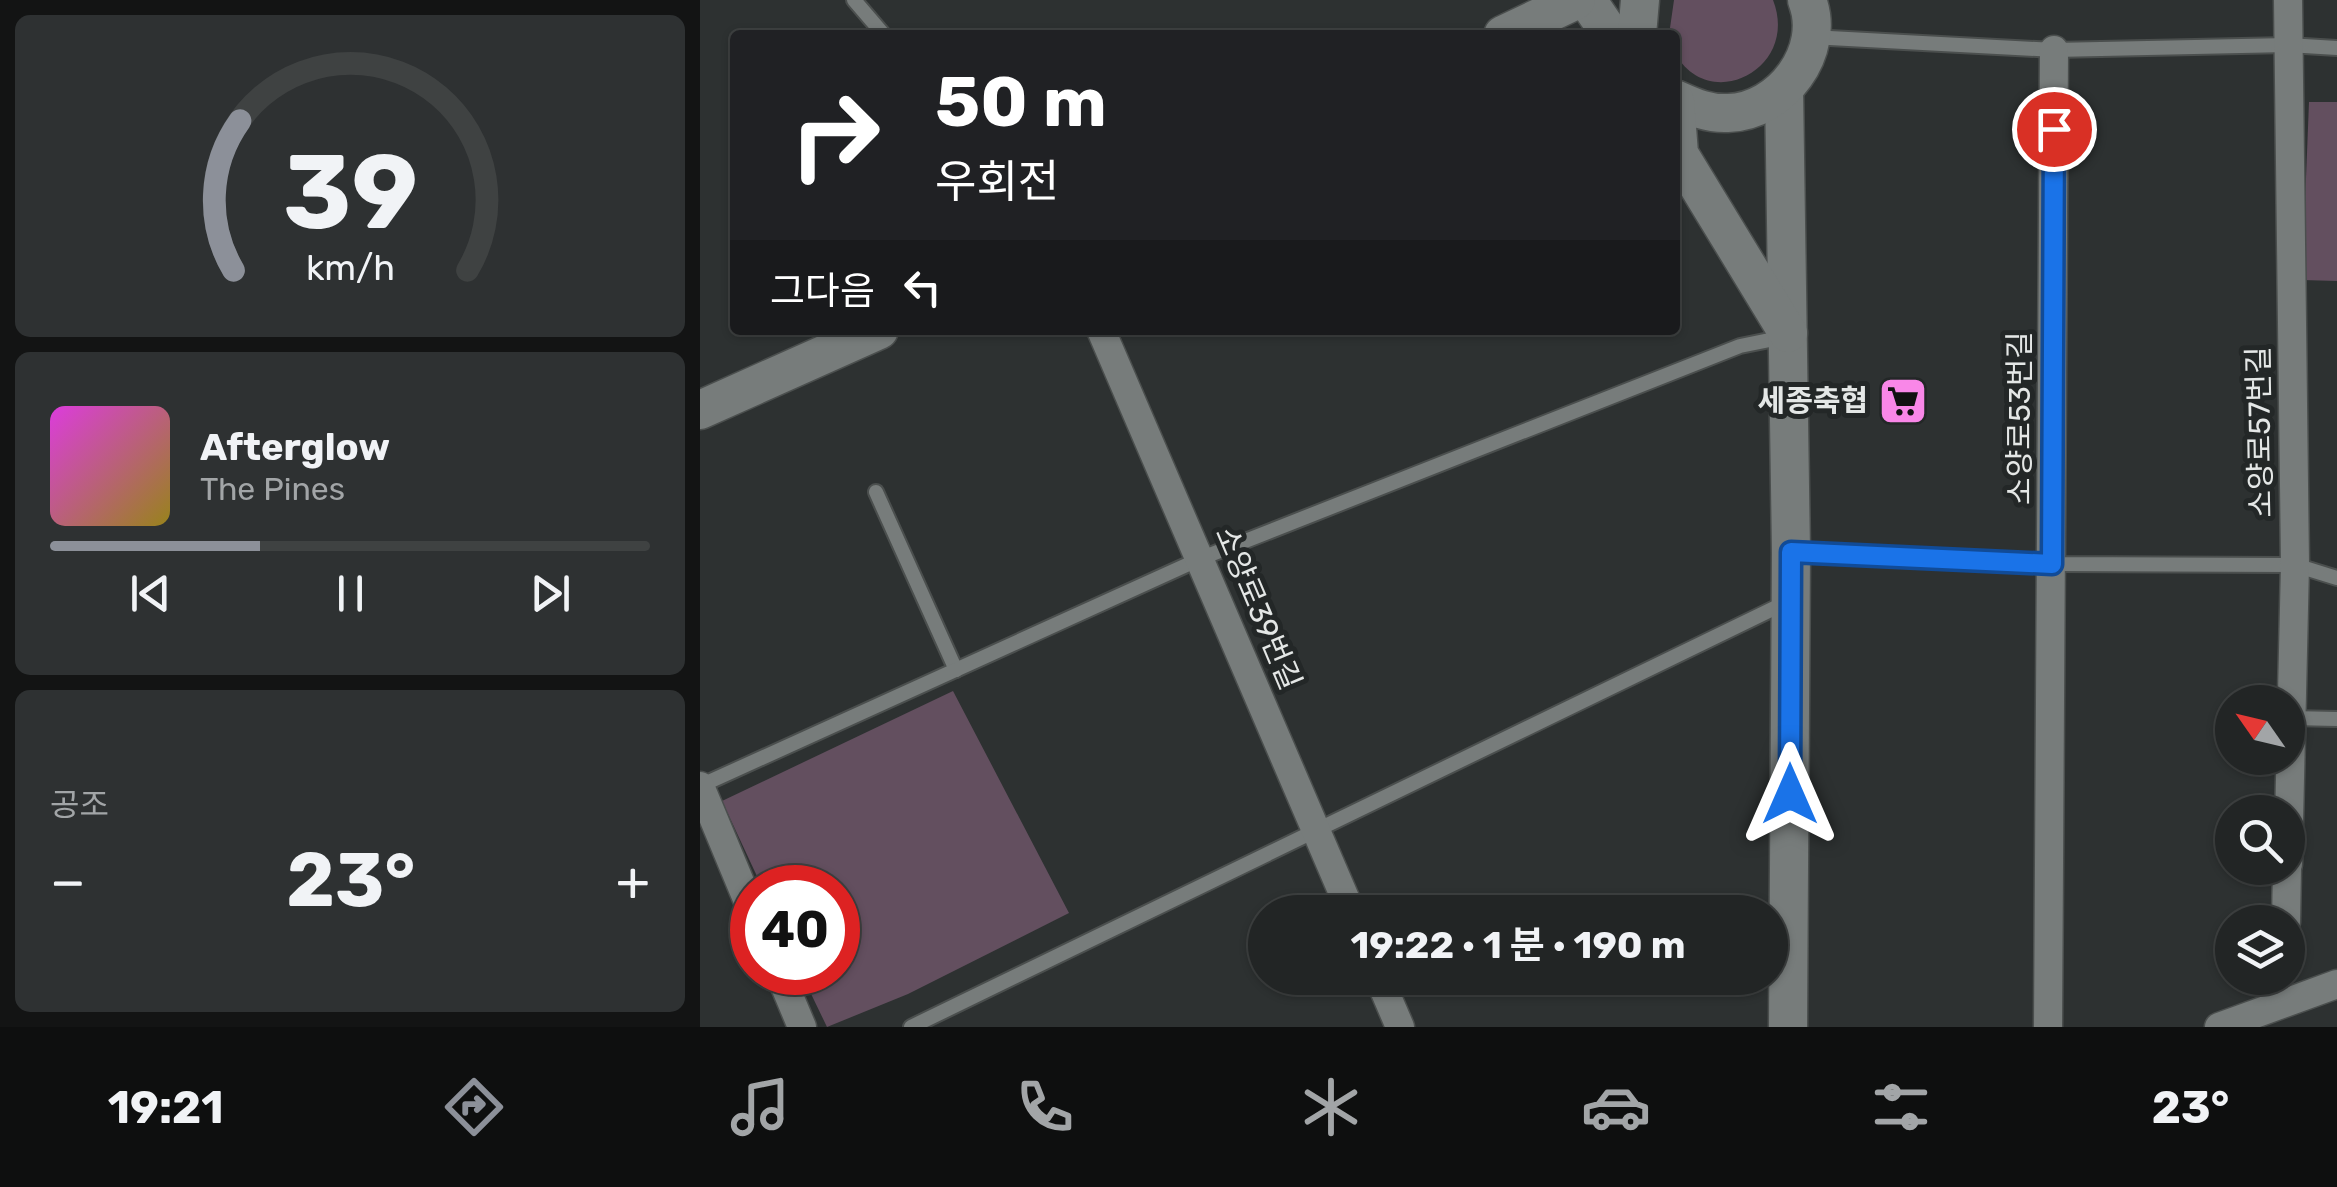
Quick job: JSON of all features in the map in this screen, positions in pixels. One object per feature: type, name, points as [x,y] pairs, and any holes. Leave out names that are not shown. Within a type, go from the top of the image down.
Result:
[{"type":"street","points":[[1513,30],[1576,0]]},
{"type":"street","points":[[1588,0],[1609,30]]},
{"type":"street","points":[[1637,30],[1640,0]]},
{"type":"street","name":"소양로57번길","points":[[2288,0],[2295,566],[2292,685]]},
{"type":"street","points":[[1680,102],[1702,111],[1731,114],[1760,106],[1784,90],[1802,66],[1810,11]]},
{"type":"street","name":"소양로53번길","points":[[2048,1027],[2054,50]]},
{"type":"street","points":[[1784,90],[1791,552],[1788,1027]]},
{"type":"street","points":[[1680,156],[1789,336]]},
{"type":"street","points":[[700,410],[867,335]]},
{"type":"street","name":"소양로39번길","points":[[1103,335],[1344,895]]},
{"type":"street","points":[[700,786],[733,865]]},
{"type":"street","points":[[2305,987],[2337,984]]},
{"type":"street","points":[[789,995],[802,1027]]},
{"type":"street","points":[[1386,995],[1400,1027]]},
{"type":"street","points":[[2218,1027],[2274,995]]},
{"type":"lane","points":[[854,0],[880,30]]},
{"type":"lane","points":[[1810,11],[2054,50],[2288,45],[2337,48]]},
{"type":"lane","points":[[700,786],[1202,558],[1740,346],[1789,336]]},
{"type":"lane","points":[[876,492],[956,670]]},
{"type":"lane","points":[[1791,552],[2052,564],[2295,566],[2337,578]]},
{"type":"lane","points":[[911,1027],[1791,600]]},
{"type":"lane","points":[[2305,718],[2337,719]]},
{"type":"shaded area","points":[[1674,0],[1773,0],[1778,25],[1774,46],[1763,63],[1747,76],[1728,82],[1708,81],[1690,71],[1680,59],[1680,30],[1670,30]]},
{"type":"shaded area","points":[[2309,102],[2337,102],[2337,281],[2302,280]]},
{"type":"shaded area","points":[[953,691],[1069,913],[908,994],[827,1027],[812,995],[860,995],[860,865],[752,865],[722,801]]},
{"type":"place","name":"세종축협","points":[[1903,401]]},
{"type":"route","points":[[1790,794],[1791,552],[2052,564],[2054,129]]}]
